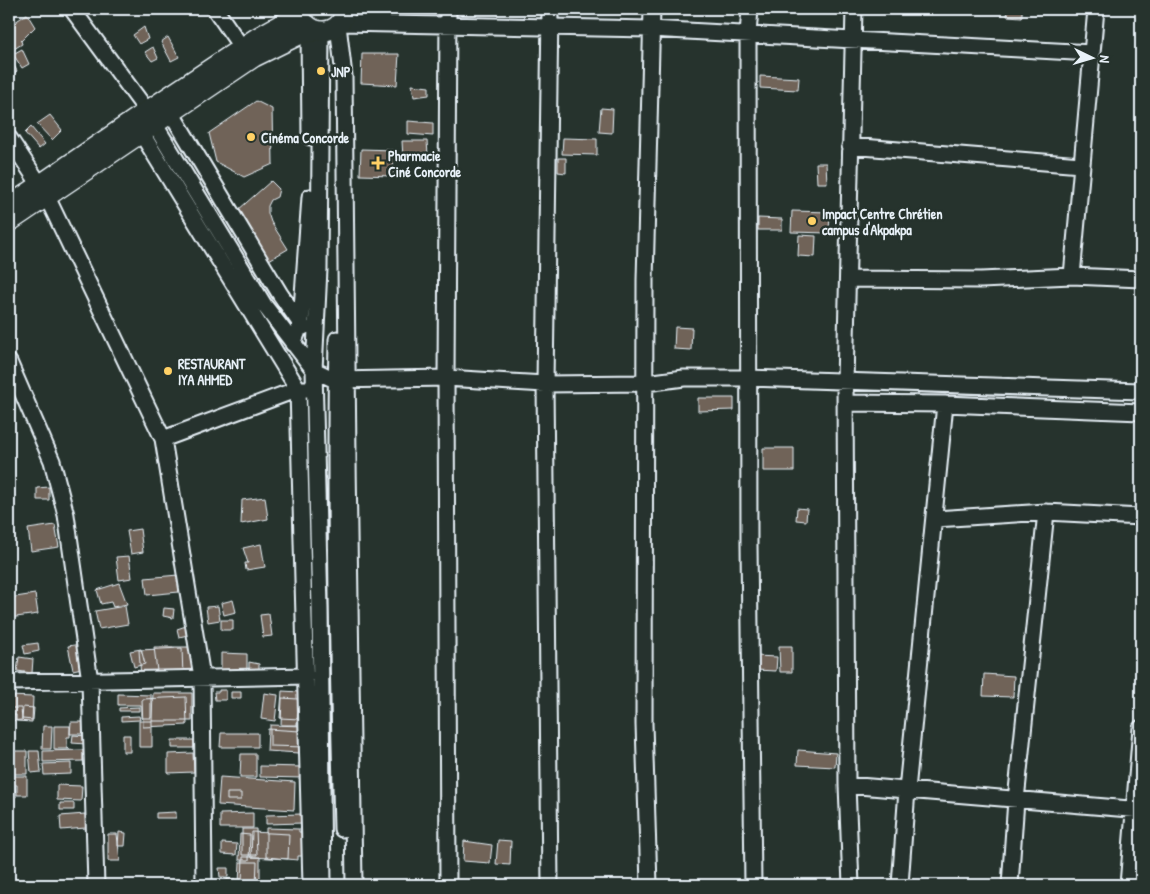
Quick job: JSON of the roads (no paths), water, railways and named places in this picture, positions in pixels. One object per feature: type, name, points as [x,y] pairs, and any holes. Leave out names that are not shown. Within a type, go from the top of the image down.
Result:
[{"type":"main road","points":[[258,38],[282,9]]},
{"type":"main road","points":[[9,222],[44,191],[148,123],[242,48],[290,19],[301,9],[305,22],[329,26]]},
{"type":"main road","points":[[148,123],[172,114],[263,52],[329,26]]},
{"type":"main road","points":[[9,206],[44,191]]},
{"type":"street","points":[[72,9],[148,123],[264,305],[314,370],[341,380],[446,378],[545,384],[646,383],[684,378],[748,378],[1141,391]]},
{"type":"street","points":[[216,9],[242,48]]},
{"type":"street","points":[[448,9],[446,378],[448,885]]},
{"type":"street","points":[[550,9],[548,27],[545,384],[550,885]]},
{"type":"street","points":[[649,885],[644,724],[645,280],[652,9]]},
{"type":"street","points":[[750,9],[748,34],[748,378],[753,885]]},
{"type":"street","points":[[851,885],[847,785],[847,403],[845,382],[849,279],[854,9]]},
{"type":"street","points":[[1072,276],[1096,9]]},
{"type":"street","points":[[293,344],[301,323],[310,199],[329,26]]},
{"type":"street","points":[[329,26],[548,27],[650,30],[1092,53]]},
{"type":"street","points":[[323,885],[320,609],[314,370],[329,26]]},
{"type":"street","points":[[329,26],[338,206],[336,358],[341,380],[348,590],[354,885]]},
{"type":"street","points":[[329,26],[344,76],[341,380],[336,587],[344,885]]},
{"type":"street","points":[[172,114],[280,294],[316,344],[336,358]]},
{"type":"street","points":[[148,123],[298,389],[311,885]]},
{"type":"street","points":[[9,138],[44,191],[162,439],[202,677],[204,885]]},
{"type":"street","points":[[850,146],[1081,165]]},
{"type":"street","points":[[849,279],[981,280],[1072,276],[1141,279]]},
{"type":"street","points":[[9,362],[52,461],[66,515],[90,681],[96,885]]},
{"type":"street","points":[[162,439],[298,389],[314,389]]},
{"type":"street","points":[[847,403],[945,404],[1141,412]]},
{"type":"street","points":[[900,885],[907,790],[945,404]]},
{"type":"street","points":[[934,518],[1046,512],[1141,517]]},
{"type":"street","points":[[1010,885],[1016,800],[1046,512]]},
{"type":"street","points":[[9,682],[307,676]]},
{"type":"street","points":[[1128,885],[1137,810],[1141,728]]},
{"type":"street","points":[[847,785],[1137,810]]},
{"type":"place","name":"JNP","points":[[321,71]]},
{"type":"place","name":"Cinéma Concorde","points":[[251,137]]},
{"type":"place","name":"Pharmacie Ciné Concorde","points":[[378,163]]},
{"type":"place","name":"Impact Centre Chrétien campus d'Akpakpa","points":[[812,221]]},
{"type":"place","name":"RESTAURANT IYA AHMED","points":[[168,371]]}]
